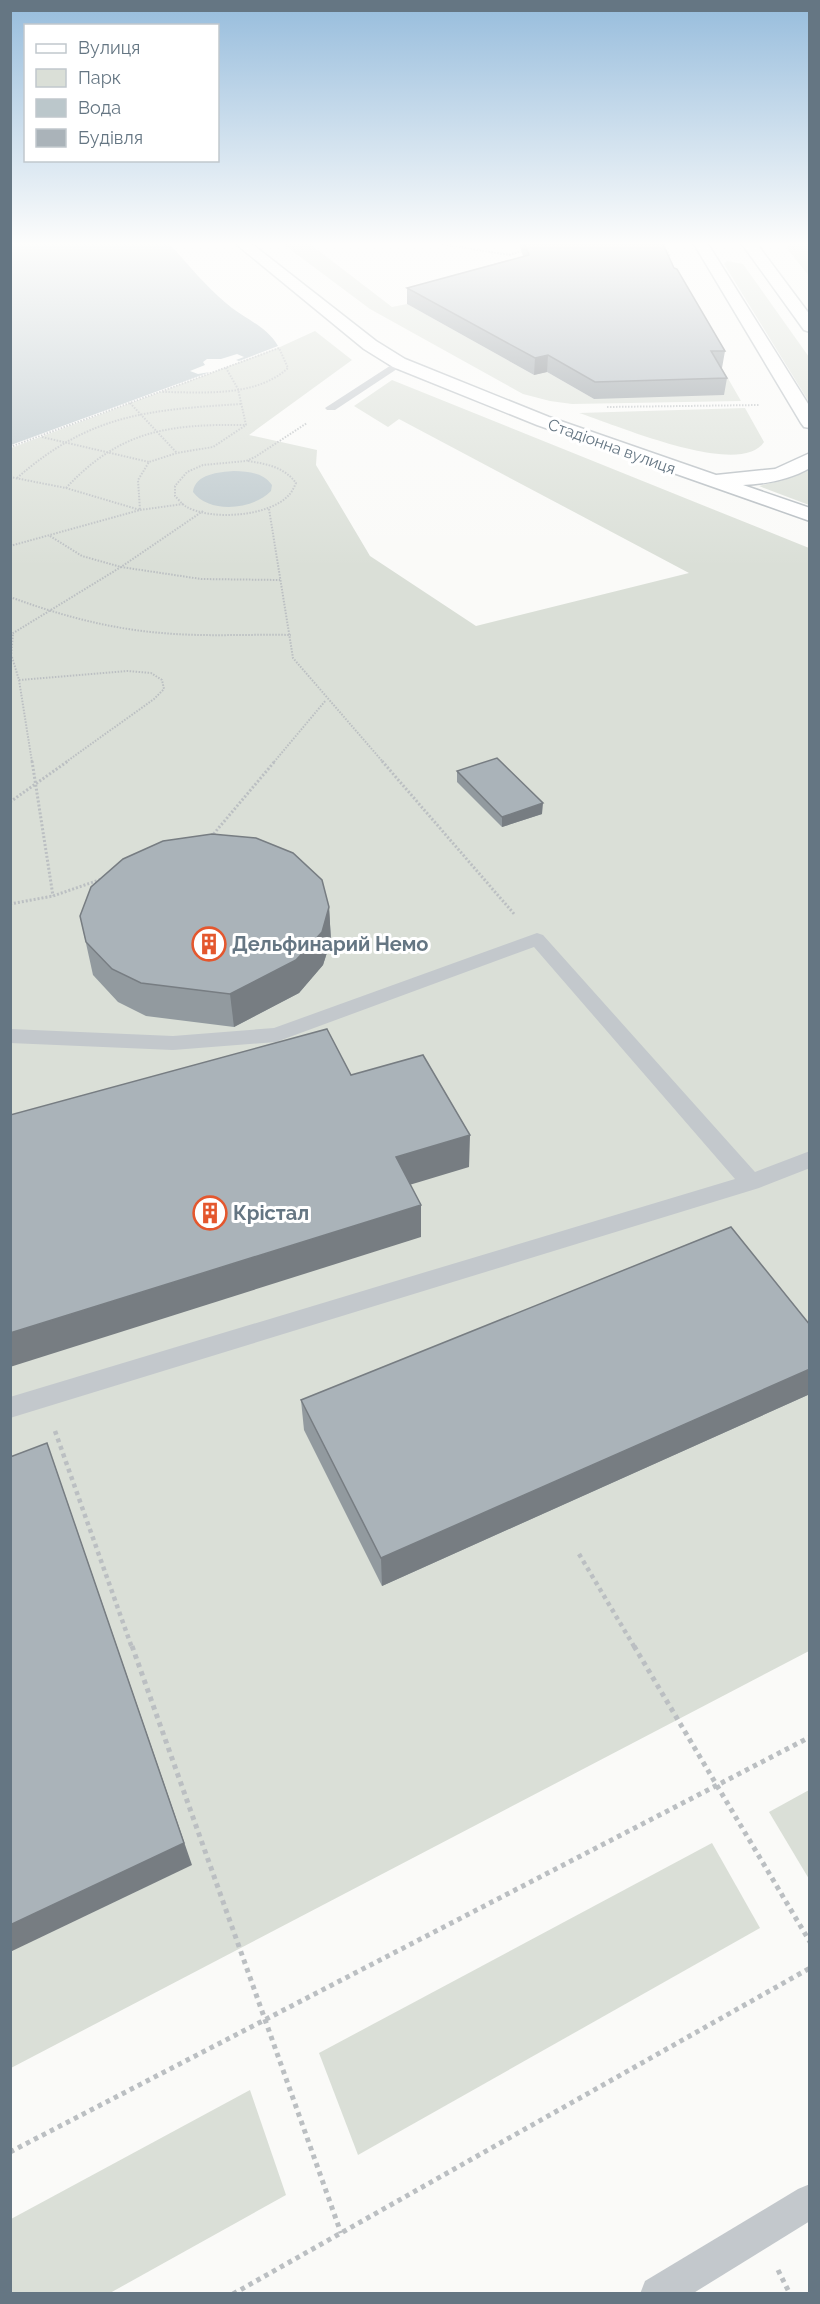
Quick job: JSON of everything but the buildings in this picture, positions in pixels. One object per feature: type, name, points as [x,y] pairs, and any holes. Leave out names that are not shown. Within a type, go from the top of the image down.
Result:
[{"type":"street","name":"Стадіонна вулиця","points":[[381,352],[399,363],[543,421],[810,515]]},
{"type":"street","points":[[773,352],[810,423]]},
{"type":"street","points":[[703,479],[765,477],[801,466],[810,459]]},
{"type":"lane","points":[[330,408],[399,363]]},
{"type":"lane","points":[[10,1036],[173,1043],[276,1035],[537,939],[751,1182]]},
{"type":"lane","points":[[10,1408],[751,1182],[810,1159]]},
{"type":"lane","points":[[658,2294],[810,2201]]},
{"type":"path","points":[[10,447],[270,352]]},
{"type":"path","points":[[161,392],[262,386],[282,377],[288,368],[282,352]]},
{"type":"path","points":[[226,368],[238,389],[246,425]]},
{"type":"path","points":[[130,403],[177,453]]},
{"type":"path","points":[[16,478],[38,457],[61,441],[106,423],[140,414],[190,407],[241,404]]},
{"type":"path","points":[[597,407],[761,405]]},
{"type":"path","points":[[248,461],[330,408]]},
{"type":"path","points":[[66,488],[87,466],[106,452],[157,432],[202,424],[246,425]]},
{"type":"path","points":[[40,436],[149,462],[177,453],[213,447],[246,425]]},
{"type":"path","points":[[248,461],[281,469],[291,475],[296,483],[294,492],[286,501],[269,508],[247,514],[226,515],[203,511],[183,504],[175,496],[174,488],[179,478],[185,474],[206,465],[248,461]]},
{"type":"path","points":[[140,510],[138,480],[149,462]]},
{"type":"path","points":[[10,477],[66,488],[140,510]]},
{"type":"path","points":[[10,546],[140,510],[183,504]]},
{"type":"path","points":[[269,508],[293,658],[327,700],[537,939]]},
{"type":"path","points":[[53,896],[19,680],[11,657],[12,634],[122,567],[203,511]]},
{"type":"path","points":[[50,536],[82,556],[122,567],[201,579],[280,580]]},
{"type":"path","points":[[10,597],[50,612],[106,625],[163,633],[291,635]]},
{"type":"path","points":[[10,802],[154,699],[164,688],[162,680],[151,673],[128,671],[19,680]]},
{"type":"path","points":[[211,837],[327,700]]},
{"type":"path","points":[[10,904],[53,896],[107,878]]},
{"type":"path","points":[[43,1399],[341,2233]]},
{"type":"path","points":[[579,1554],[810,1942]]},
{"type":"path","points":[[10,2152],[810,1737]]},
{"type":"path","points":[[233,2294],[810,1968]]},
{"type":"green space","points":[[268,352],[341,352],[352,360],[249,435],[317,450],[316,465],[370,556],[476,626],[689,573],[399,419],[388,427],[354,406],[392,380],[809,548],[809,1651],[11,2068],[11,448]]},
{"type":"green space","points":[[447,352],[492,352],[534,375],[547,372],[594,399],[709,368],[722,368],[741,401],[572,404],[523,394]]},
{"type":"green space","points":[[778,352],[805,352],[809,357],[809,402]]},
{"type":"green space","points":[[745,408],[764,442],[751,452],[730,455],[676,446],[579,413]]},
{"type":"green space","points":[[809,469],[809,505],[759,486],[790,478]]},
{"type":"green space","points":[[809,1790],[809,1879],[769,1812]]},
{"type":"green space","points":[[712,1843],[760,1928],[358,2155],[319,2053]]},
{"type":"green space","points":[[250,2090],[286,2195],[110,2293],[11,2293],[11,2219]]},
{"type":"water","points":[[11,352],[264,352],[239,361],[236,360],[244,357],[237,354],[221,359],[207,359],[203,362],[205,365],[190,371],[198,374],[210,372],[11,445]]},
{"type":"water","points":[[234,471],[264,477],[272,485],[271,491],[253,502],[231,507],[209,504],[193,492],[198,481],[203,478],[215,473]]},
{"type":"place","name":"Дельфинарий Немо","points":[[209,944]]},
{"type":"place","name":"Крістал","points":[[210,1213]]}]
